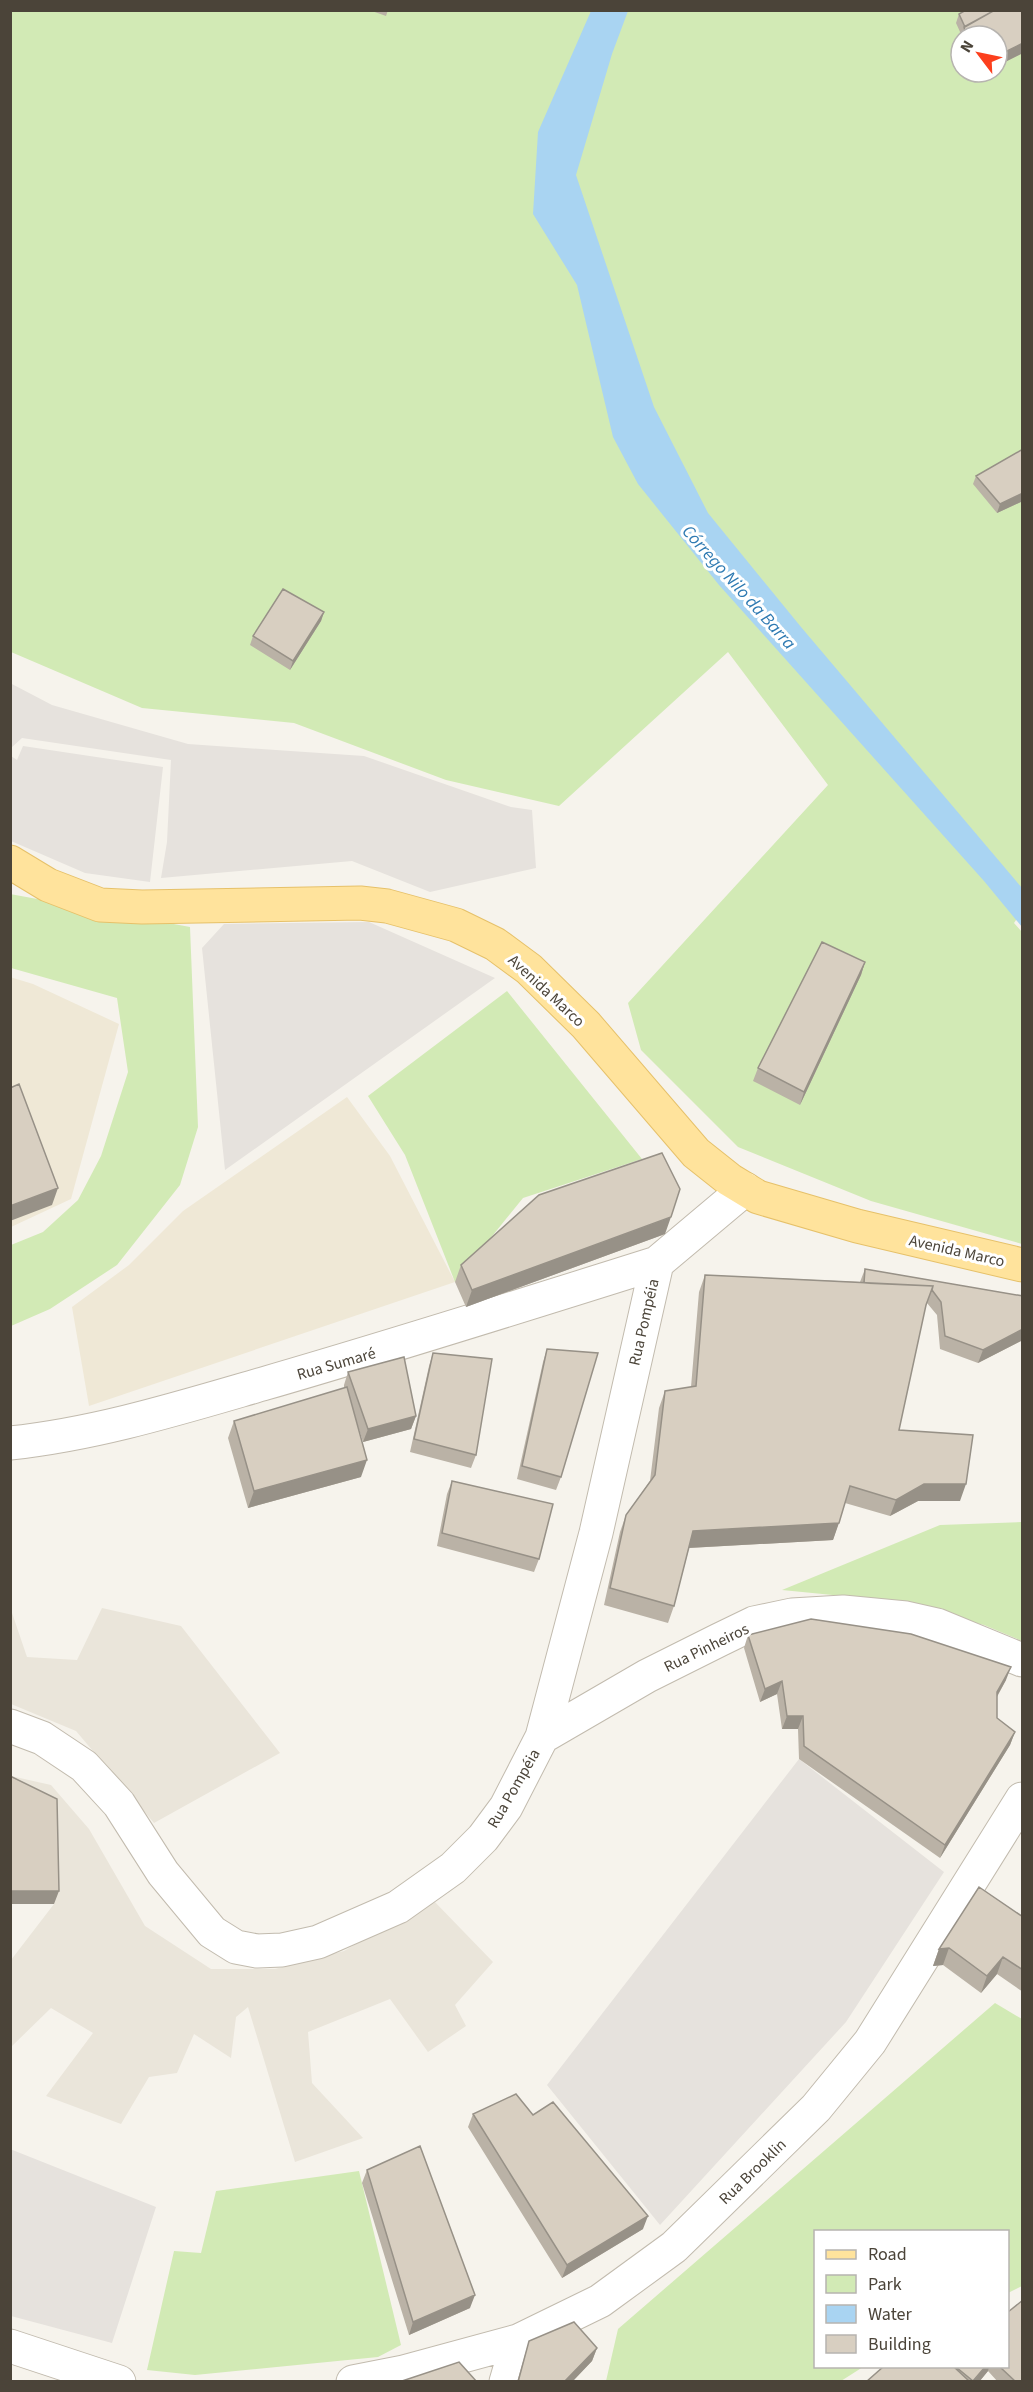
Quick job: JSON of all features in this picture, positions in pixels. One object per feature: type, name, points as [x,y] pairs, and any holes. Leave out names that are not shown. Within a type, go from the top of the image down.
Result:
[{"type":"main road","name":"Avenida Marco","points":[[10,862],[48,885],[99,904],[142,907],[360,903],[387,906],[456,926],[495,944],[529,969],[585,1025],[696,1153],[730,1180],[758,1197],[857,1226],[1023,1265]]},
{"type":"street","name":"Rua Pompéia","points":[[10,1726],[42,1738],[84,1766],[118,1804],[164,1873],[212,1932],[236,1947],[257,1951],[282,1950],[318,1942],[398,1907],[453,1868],[483,1838],[506,1807],[542,1737],[596,1533],[657,1263],[745,1189]]},
{"type":"street","name":"Rua Sumaré","points":[[10,1443],[54,1438],[200,1403],[386,1349],[657,1263]]},
{"type":"street","name":"Rua Pinheiros","points":[[542,1737],[647,1676],[719,1640],[754,1623],[792,1615],[843,1612],[906,1618],[937,1625],[1023,1660]]},
{"type":"street","name":"Rua Brooklin","points":[[353,2382],[404,2372],[518,2341],[600,2301],[674,2247],[816,2108],[870,2042],[1023,1799]]},
{"type":"street","points":[[506,2382],[518,2341]]},
{"type":"street","points":[[10,2346],[119,2382]]},
{"type":"shaded area","points":[[10,683],[52,705],[188,744],[364,756],[511,807],[532,810],[536,868],[430,892],[352,861],[161,878],[167,842],[171,760],[22,738],[11,748]]},
{"type":"shaded area","points":[[23,746],[163,767],[150,882],[85,873],[11,841],[11,756],[17,760]]},
{"type":"shaded area","points":[[369,922],[495,978],[225,1170],[202,948],[224,924]]},
{"type":"shaded area","points":[[10,977],[33,984],[119,1024],[71,1199],[11,1227]]},
{"type":"shaded area","points":[[347,1097],[390,1156],[455,1282],[89,1406],[72,1307],[129,1265],[183,1211]]},
{"type":"shaded area","points":[[10,1607],[27,1657],[77,1660],[102,1608],[181,1626],[280,1753],[154,1823],[76,1731],[11,1704]]},
{"type":"shaded area","points":[[799,1759],[944,1872],[846,2022],[660,2225],[547,2085]]},
{"type":"shaded area","points":[[11,1776],[51,1785],[89,1829],[145,1926],[211,1969],[275,1969],[344,1951],[432,1899],[493,1962],[455,2005],[466,2026],[428,2052],[390,1999],[308,2032],[312,2083],[363,2138],[295,2162],[248,2007],[236,2017],[231,2058],[194,2034],[177,2073],[149,2077],[121,2124],[46,2096],[93,2033],[51,2008],[11,2047],[11,1960],[54,1904],[11,1786]]},
{"type":"shaded area","points":[[10,2149],[156,2207],[112,2343],[11,2316]]},
{"type":"green space","points":[[11,11],[1022,11],[1022,911],[1014,923],[1022,932],[1022,1244],[871,1201],[738,1147],[641,1050],[628,1003],[828,785],[728,652],[559,806],[446,780],[294,723],[142,708],[11,652]]},
{"type":"green space","points":[[10,894],[190,927],[198,1127],[180,1185],[117,1265],[50,1309],[11,1326],[11,1245],[43,1232],[78,1200],[101,1156],[128,1072],[117,998],[11,968]]},
{"type":"green space","points":[[507,991],[642,1159],[523,1198],[455,1282],[405,1155],[368,1096]]},
{"type":"green space","points":[[1022,1522],[1022,1641],[984,1625],[883,1600],[782,1590],[940,1525]]},
{"type":"green space","points":[[995,2003],[1022,2019],[1022,2286],[1009,2292],[1009,2230],[814,2230],[814,2368],[861,2368],[841,2381],[606,2381],[618,2329]]},
{"type":"green space","points":[[359,2171],[401,2345],[378,2357],[195,2375],[147,2370],[174,2251],[201,2253],[216,2191]]},
{"type":"water","name":"Córrego Nilo da Barra","points":[[591,11],[628,11],[612,54],[576,175],[654,407],[708,513],[801,627],[1022,888],[1022,927],[984,881],[719,585],[638,484],[613,437],[577,285],[533,214],[538,132]]},
{"type":"building","points":[[966,10],[995,10],[970,24],[964,24],[959,14]]},
{"type":"building","points":[[995,10],[1023,10],[1023,43],[1009,50],[1009,24],[969,24]]},
{"type":"building","points":[[1023,449],[1023,493],[1000,504],[976,476]]},
{"type":"building","points":[[283,589],[324,612],[293,661],[253,636]]},
{"type":"building","points":[[822,942],[865,962],[804,1092],[758,1068]]},
{"type":"building","points":[[19,1084],[58,1188],[10,1206],[10,1088]]},
{"type":"building","points":[[662,1153],[680,1189],[671,1217],[472,1290],[461,1265],[539,1195]]},
{"type":"building","points":[[865,1269],[1023,1296],[1023,1329],[983,1350],[945,1336],[941,1302],[932,1290],[933,1286],[864,1283]]},
{"type":"building","points":[[705,1275],[933,1286],[926,1305],[899,1430],[973,1435],[966,1484],[924,1484],[896,1500],[850,1486],[839,1523],[693,1531],[674,1606],[610,1588],[626,1515],[655,1475],[665,1391],[696,1386]]},
{"type":"building","points":[[547,1349],[598,1353],[561,1477],[522,1466]]},
{"type":"building","points":[[433,1353],[492,1359],[476,1455],[414,1439]]},
{"type":"building","points":[[404,1357],[416,1416],[368,1429],[348,1372]]},
{"type":"building","points":[[347,1387],[367,1460],[254,1491],[234,1421]]},
{"type":"building","points":[[452,1481],[553,1504],[539,1559],[442,1533]]},
{"type":"building","points":[[811,1619],[911,1634],[1011,1667],[997,1692],[997,1718],[1015,1732],[945,1845],[804,1746],[803,1716],[787,1716],[782,1681],[765,1689],[748,1635]]},
{"type":"building","points":[[10,1776],[57,1799],[59,1891],[10,1891]]},
{"type":"building","points":[[979,1887],[1023,1917],[1023,1970],[1003,1957],[987,1976],[949,1948],[939,1949]]},
{"type":"building","points":[[516,2094],[533,2115],[553,2102],[648,2216],[567,2265],[473,2114]]},
{"type":"building","points":[[420,2146],[475,2295],[413,2322],[367,2170]]},
{"type":"building","points":[[1023,2300],[1023,2382],[1016,2382],[1001,2368],[1009,2368],[1009,2311]]},
{"type":"building","points":[[574,2322],[597,2348],[564,2382],[518,2382],[529,2341]]},
{"type":"building","points":[[459,2362],[477,2382],[399,2382]]},
{"type":"building","points":[[882,2368],[955,2368],[970,2382],[866,2382]]},
{"type":"building","points":[[957,2368],[984,2368],[973,2381]]}]
